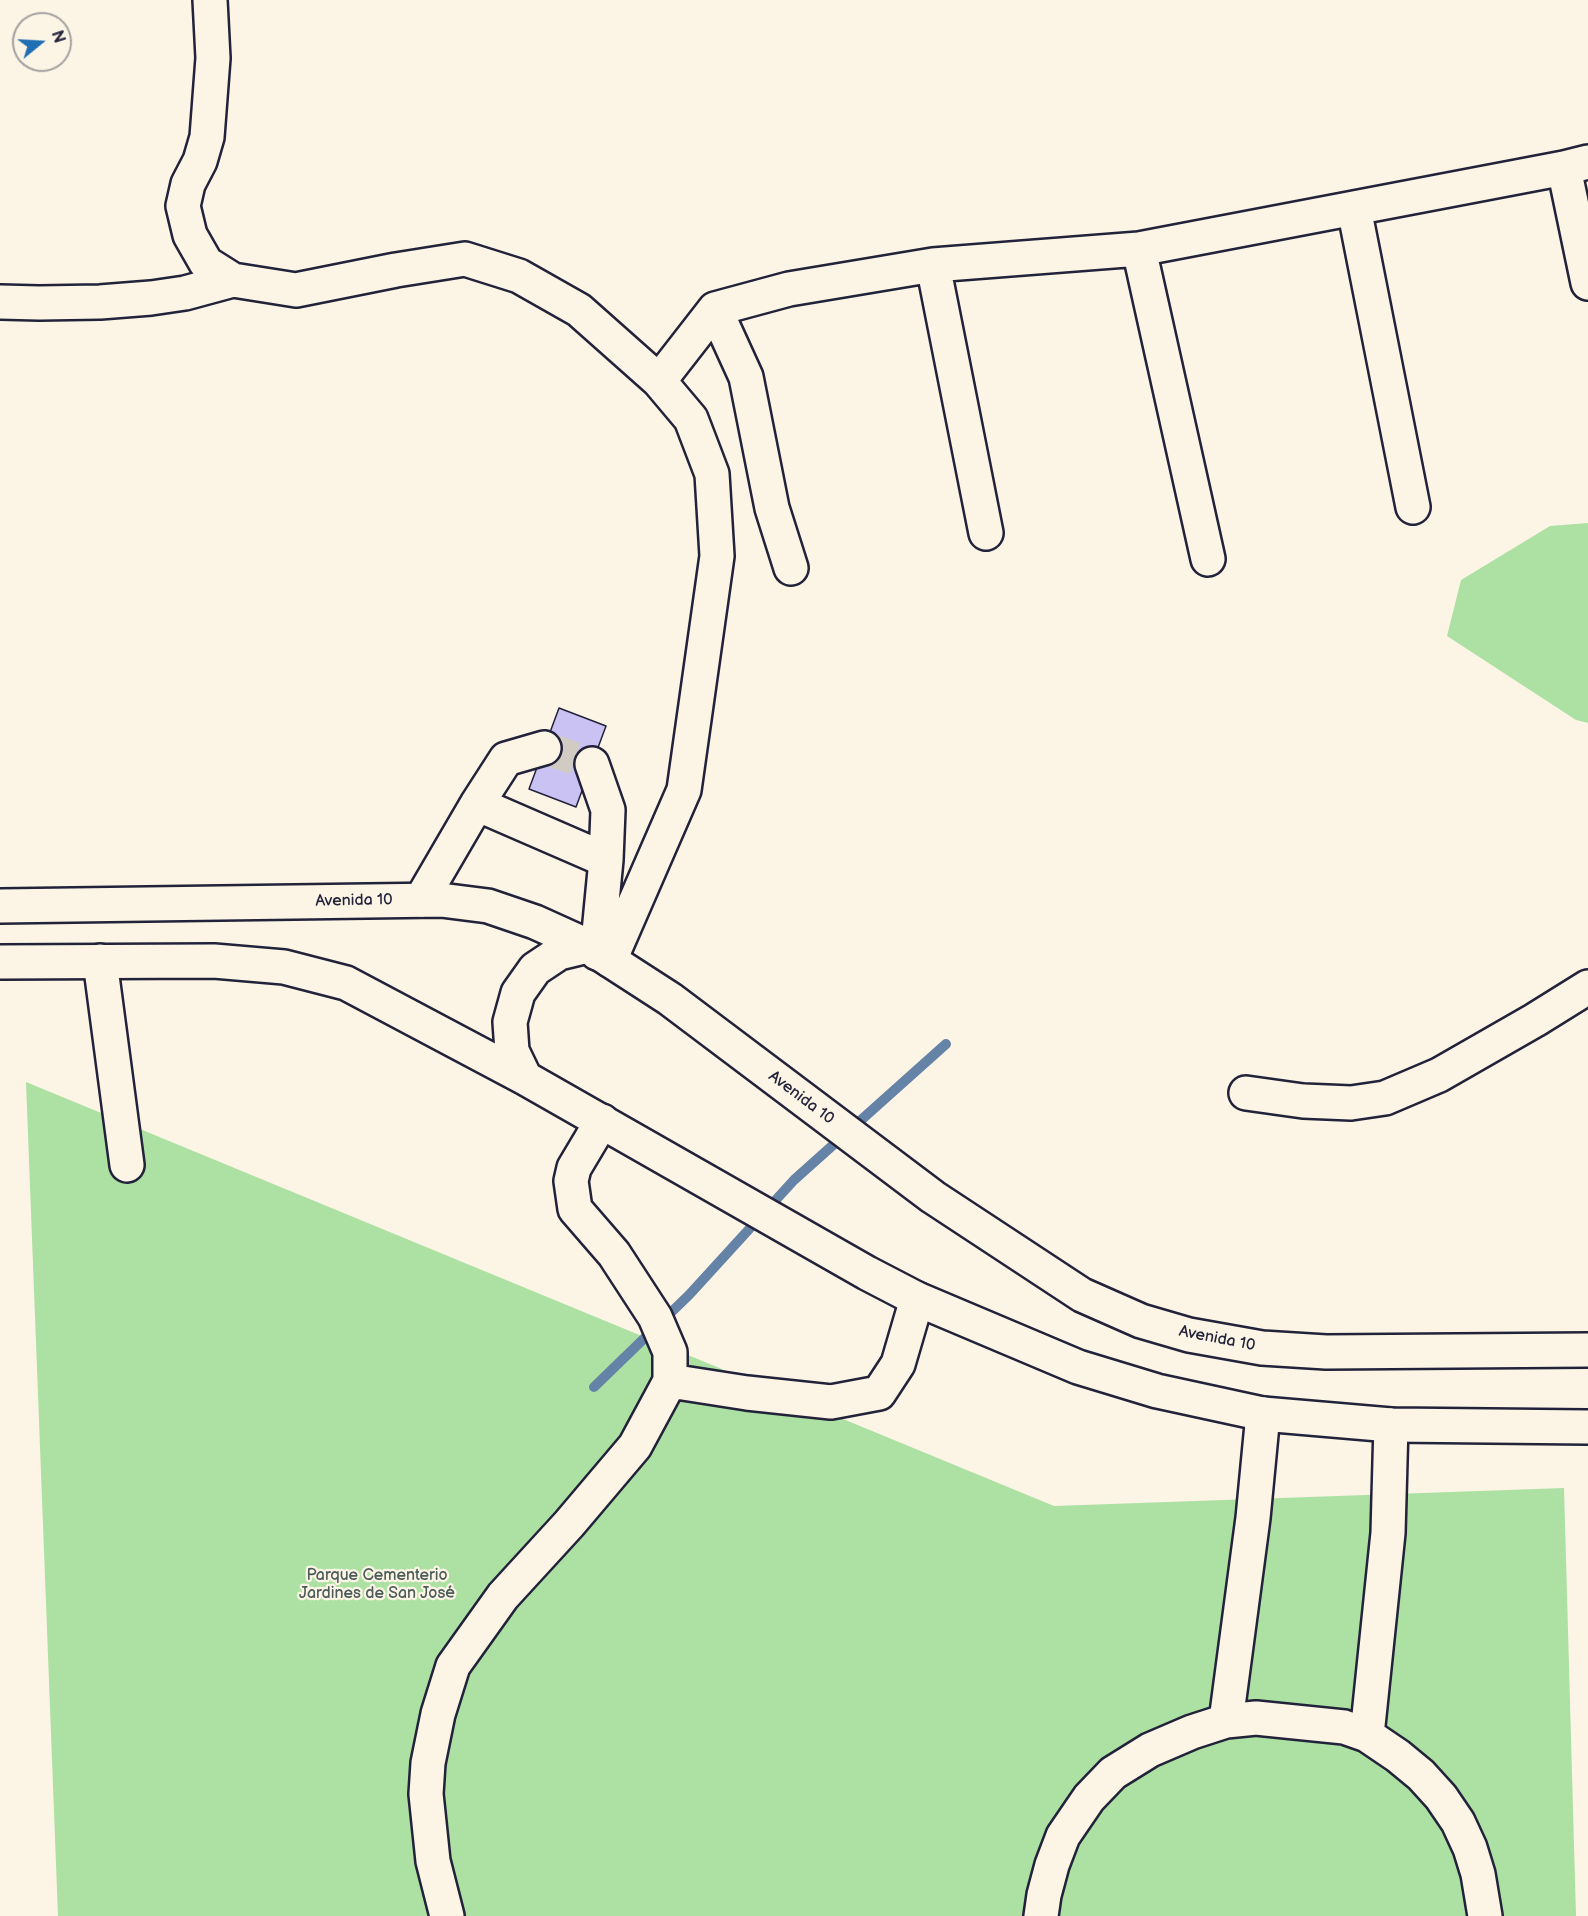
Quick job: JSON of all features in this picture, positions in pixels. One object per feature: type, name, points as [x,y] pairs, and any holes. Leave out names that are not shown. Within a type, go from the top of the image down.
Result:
[{"type":"street","points":[[210,0],[213,58],[207,136],[200,161],[188,184],[183,206],[190,236],[206,263],[233,280],[296,290],[465,259],[519,276],[579,310],[659,381],[691,419],[712,474],[717,556],[684,789],[598,953]]},
{"type":"street","points":[[659,381],[715,309],[789,289],[933,265],[1139,249],[1576,165],[1588,284]]},
{"type":"street","points":[[1354,208],[1413,507]]},
{"type":"street","points":[[1139,249],[1208,559]]},
{"type":"street","points":[[933,265],[986,533]]},
{"type":"street","points":[[0,302],[100,302],[151,298],[185,293],[233,280]]},
{"type":"street","points":[[715,309],[746,377],[772,508],[791,568]]},
{"type":"street","points":[[421,900],[506,759],[544,748]]},
{"type":"street","points":[[592,764],[608,810],[598,953]]},
{"type":"street","points":[[477,804],[606,860]]},
{"type":"street","name":"Avenida 10","points":[[0,906],[441,900],[488,906],[536,922],[598,953],[670,999],[933,1197],[1082,1295],[1141,1321],[1189,1335],[1262,1347],[1326,1352],[1588,1350]]},
{"type":"street","points":[[525,1078],[512,1051],[510,1022],[518,993],[535,969],[559,953],[598,953]]},
{"type":"street","points":[[0,962],[214,961],[284,968],[346,983],[525,1078],[867,1273],[917,1299],[1078,1366],[1157,1391],[1263,1414],[1391,1425],[1588,1427]]},
{"type":"street","points":[[100,962],[127,1164]]},
{"type":"street","points":[[1246,1093],[1303,1101],[1352,1103],[1385,1098],[1439,1075],[1588,987]]},
{"type":"street","points":[[447,1916],[433,1861],[426,1794],[428,1764],[438,1714],[453,1666],[502,1596],[569,1524],[635,1446],[670,1366],[655,1317],[614,1254],[575,1209],[571,1181],[574,1168],[611,1127]]},
{"type":"street","points":[[670,1366],[747,1393],[831,1402],[879,1393],[898,1364],[917,1299]]},
{"type":"street","points":[[1226,1721],[1253,1518],[1263,1414]]},
{"type":"street","points":[[1367,1735],[1388,1533],[1391,1425]]},
{"type":"street","points":[[1041,1916],[1052,1865],[1063,1836],[1089,1798],[1113,1773],[1150,1750],[1213,1724],[1256,1718],[1344,1727],[1367,1735],[1421,1775],[1441,1797],[1458,1822],[1470,1848],[1478,1874],[1485,1916]]},
{"type":"green space","points":[[1588,523],[1588,723],[1576,720],[1447,636],[1461,580],[1550,526]]},
{"type":"green space","name":"Parque Cementerio Jardines de San José","points":[[26,1082],[1054,1506],[1564,1488],[1576,1916],[58,1916]]},
{"type":"building","points":[[559,708],[606,726],[576,807],[529,789]]},
{"type":"waterway","points":[[594,1387],[689,1295],[794,1180],[946,1044]]},
{"type":"tunnel","points":[[544,748],[592,764]]}]
